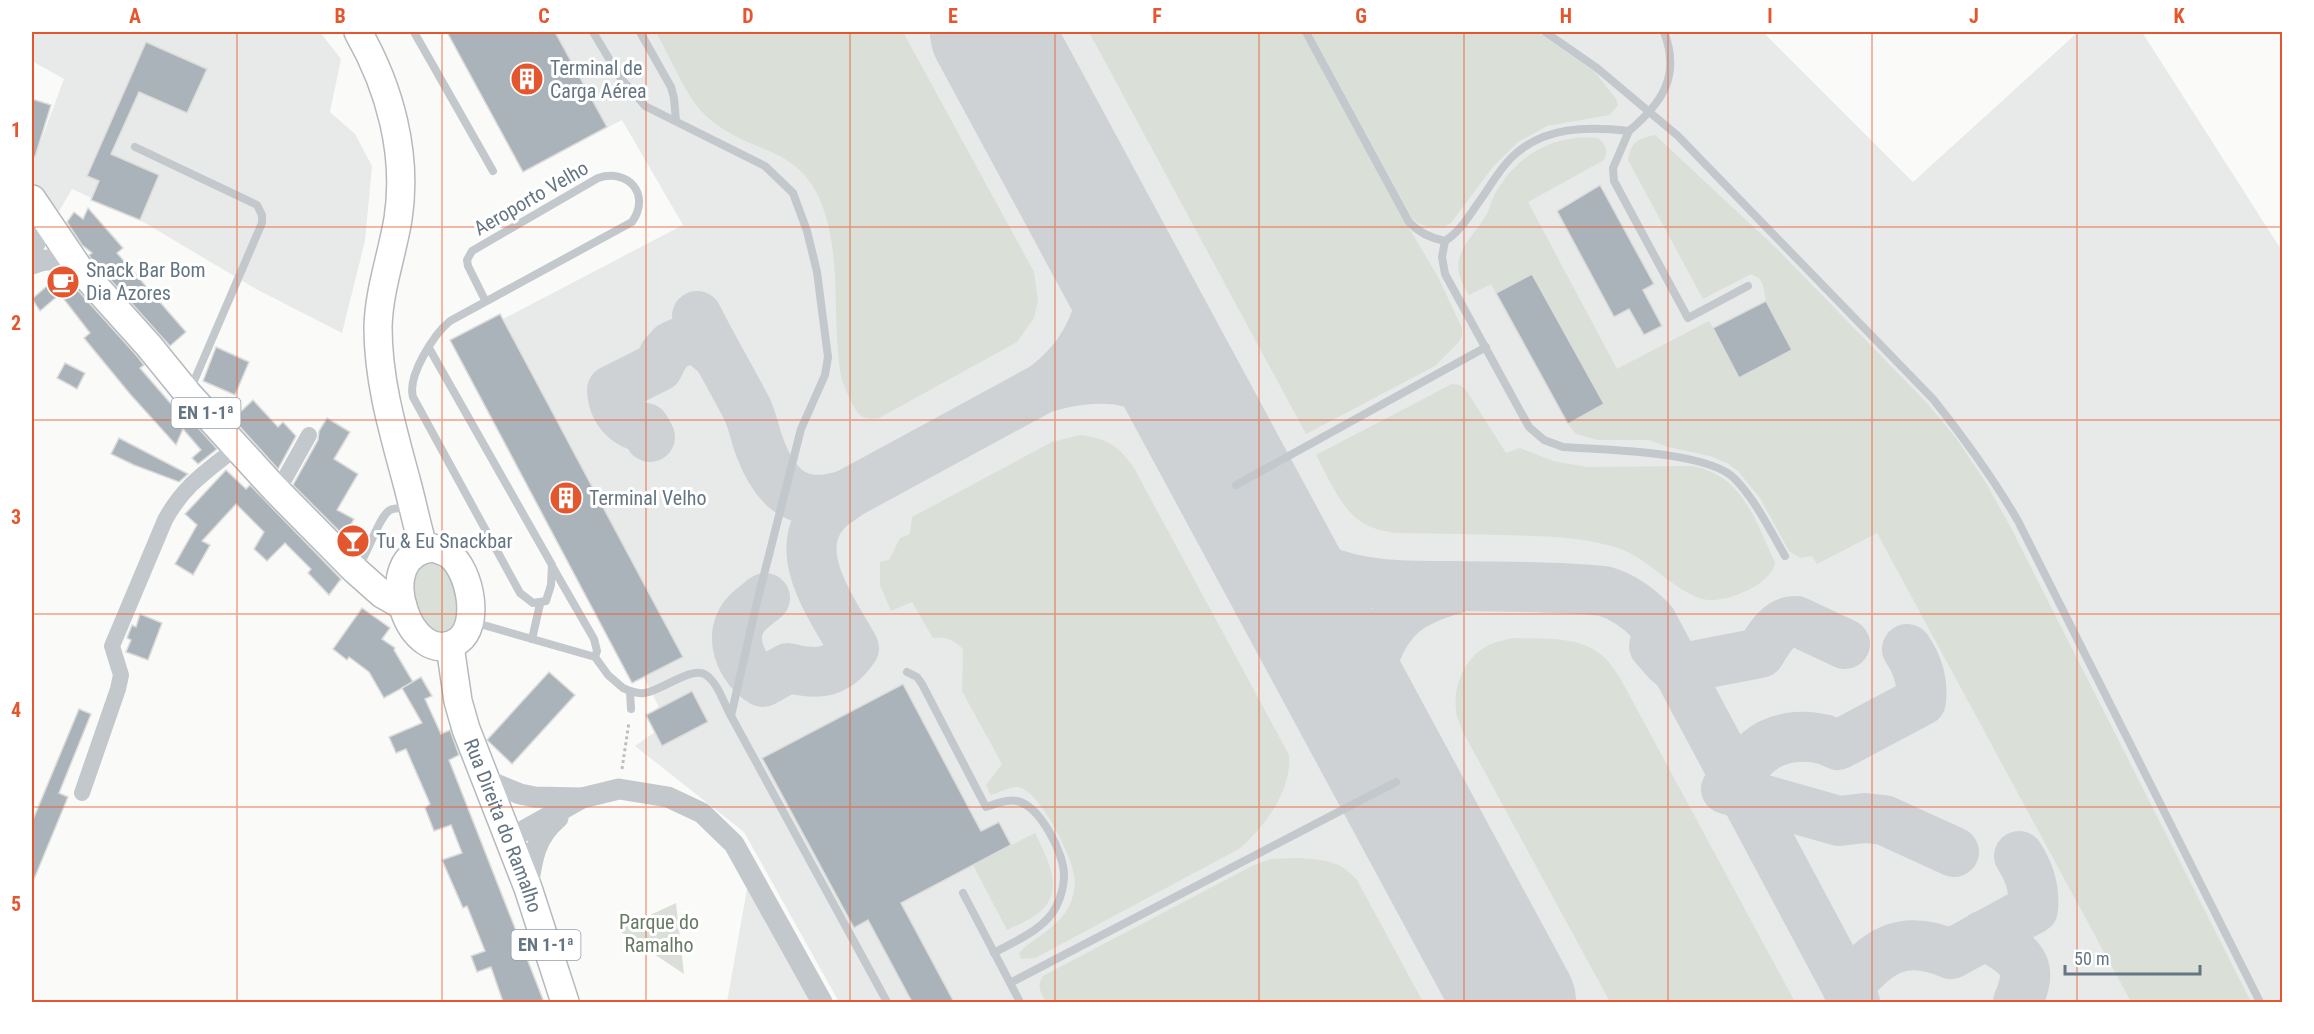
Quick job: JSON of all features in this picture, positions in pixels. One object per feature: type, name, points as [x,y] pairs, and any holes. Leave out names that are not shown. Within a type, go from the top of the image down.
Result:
[{"type":"main road","points":[[359,32],[374,60],[397,133],[402,168],[398,219],[378,323],[378,359],[383,393],[424,549]]},
{"type":"main road","name":"EN 1-1ª","points":[[38,210],[78,267],[188,394],[275,489],[355,570],[382,594],[404,606]]},
{"type":"main road","points":[[424,549],[441,550],[455,560],[466,581],[471,621],[462,638],[450,646],[436,647],[420,639],[414,632],[404,606],[400,588],[402,568],[407,559],[424,549]]},
{"type":"main road","name":"Rua Direita do Ramalho","points":[[450,646],[458,700],[528,888],[565,1002]]},
{"type":"street","points":[[32,250],[38,210]]},
{"type":"street","points":[[32,264],[42,260],[62,260],[78,267]]},
{"type":"street","points":[[275,489],[285,478],[309,435]]},
{"type":"street","points":[[82,793],[121,675],[112,646],[165,520],[175,501],[188,486],[237,447]]},
{"type":"street","points":[[486,780],[520,794],[535,797],[582,798],[618,789],[668,797],[702,813],[734,844],[822,1002]]},
{"type":"street","points":[[509,839],[582,798]]},
{"type":"street","points":[[528,888],[532,858],[539,838],[554,821],[582,798]]},
{"type":"lane","points":[[414,32],[493,171]]},
{"type":"lane","points":[[593,32],[620,77],[645,106],[765,166],[793,193],[807,231],[818,272],[828,357],[825,375],[801,429],[731,716]]},
{"type":"lane","points":[[640,32],[671,87],[676,121]]},
{"type":"lane","points":[[1306,32],[1409,222],[1431,238],[1445,241]]},
{"type":"lane","points":[[1545,32],[1597,68],[1678,136],[1933,399],[1993,479],[2018,521],[2260,1002]]},
{"type":"lane","points":[[1664,32],[1670,60],[1661,99],[1651,112],[1629,131],[1612,168],[1614,181],[1688,318],[1748,286]]},
{"type":"lane","points":[[1629,131],[1575,128],[1552,134],[1523,148],[1501,170],[1462,227],[1445,241],[1442,257],[1445,274],[1529,427],[1544,440],[1563,447],[1692,459],[1723,470],[1744,489],[1785,556]]},
{"type":"lane","points":[[135,147],[257,205],[262,215],[262,223],[188,394]]},
{"type":"lane","name":"Aeroporto Velho","points":[[485,300],[468,266],[467,260],[472,251],[598,178],[615,175],[631,182],[639,197],[639,206],[632,222],[485,300],[441,328],[431,341],[412,380],[413,397],[520,593],[527,600],[540,604]]},
{"type":"lane","points":[[1236,485],[1486,347]]},
{"type":"lane","points":[[429,348],[594,639],[597,651],[595,657]]},
{"type":"lane","points":[[355,570],[363,561],[388,511],[414,507]]},
{"type":"lane","points":[[532,639],[540,604],[546,601],[549,594],[552,566]]},
{"type":"lane","points":[[471,621],[595,657],[609,675],[623,688],[630,691],[645,693],[692,673],[708,676],[887,1002]]},
{"type":"lane","points":[[907,672],[917,677],[922,684],[986,807],[1016,801],[1030,806],[1043,820],[1061,859],[1064,874],[1063,889],[1056,908],[1045,922],[994,953]]},
{"type":"lane","points":[[630,691],[631,709]]},
{"type":"lane","points":[[1010,983],[1396,782]]},
{"type":"lane","points":[[963,893],[1020,1002]]},
{"type":"path","points":[[618,789],[631,709]]},
{"type":"shaded area","points":[[32,32],[320,32],[341,59],[330,112],[355,134],[372,166],[365,241],[342,333],[256,289],[140,220],[72,189],[55,218],[32,180],[32,156],[39,146],[64,79],[32,61]]},
{"type":"shaded area","points":[[447,32],[1763,32],[1913,182],[2078,32],[2142,32],[2282,251],[2282,1002],[839,1002],[744,832],[635,746],[655,732],[646,715],[659,707],[644,678],[632,683],[450,340],[500,314],[503,319],[683,225],[622,120],[523,172]]},
{"type":"shaded area","points":[[748,883],[813,1002],[727,1002]]},
{"type":"green space","points":[[656,32],[903,32],[1034,272],[1038,301],[1034,318],[1017,342],[879,418],[861,416],[848,395],[840,371],[834,257],[827,220],[817,194],[805,176],[791,163],[740,139],[704,114],[684,86]]},
{"type":"green space","points":[[1089,32],[1302,32],[1438,277],[1462,328],[1462,336],[1458,343],[1435,366],[1306,434]]},
{"type":"green space","points":[[1311,32],[1537,32],[1595,72],[1618,105],[1610,115],[1547,126],[1518,142],[1492,168],[1451,223],[1431,227],[1420,224],[1412,218]]},
{"type":"green space","points":[[1655,135],[1776,248],[1927,403],[1956,438],[1986,483],[2010,526],[2251,1002],[2131,1002],[1877,533],[1817,564],[1812,556],[1800,558],[1789,551],[1760,498],[1738,471],[1727,463],[1710,456],[1668,447],[1649,440],[1598,440],[1576,434],[1568,424],[1604,404],[1533,274],[1496,293],[1491,284],[1469,295],[1459,272],[1461,253],[1485,217],[1494,195],[1505,179],[1515,167],[1538,150],[1566,140],[1597,138],[1605,147],[1604,160],[1528,202],[1617,369],[1709,321],[1739,377],[1792,350],[1766,301],[1759,278],[1751,274],[1703,299],[1628,160],[1636,142]]},
{"type":"green space","points":[[1452,384],[1460,385],[1466,390],[1506,453],[1520,448],[1553,461],[1587,467],[1691,466],[1709,471],[1723,479],[1735,489],[1753,516],[1775,562],[1772,570],[1766,578],[1748,590],[1727,598],[1708,600],[1686,592],[1630,553],[1603,544],[1545,536],[1395,533],[1361,522],[1338,496],[1316,455]]},
{"type":"green space","points":[[1081,435],[1106,441],[1118,449],[1134,468],[1289,755],[1289,768],[1275,807],[1258,830],[1239,849],[1035,958],[1021,959],[1019,953],[1055,924],[1067,910],[1074,888],[1075,877],[1072,865],[1053,824],[1035,798],[1026,790],[1014,787],[991,795],[986,785],[1002,764],[962,691],[963,649],[950,639],[933,638],[912,602],[891,611],[880,585],[880,562],[889,560],[900,538],[910,534],[912,517],[1052,442]]},
{"type":"green space","points":[[438,559],[457,585],[459,626],[437,638],[416,616],[411,571],[414,565]]},
{"type":"green space","points":[[1513,638],[1573,642],[1594,650],[1610,664],[1619,676],[1795,1002],[1610,1002],[1463,732],[1457,715],[1456,700],[1459,681],[1468,663],[1482,649],[1491,644]]},
{"type":"green space","points":[[1035,833],[1052,875],[1051,896],[1037,914],[1007,930],[973,865]]},
{"type":"green space","points":[[1298,858],[1331,862],[1351,873],[1357,880],[1423,1002],[1046,1002],[1040,986],[1043,976],[1252,866],[1270,859]]},
{"type":"green space","name":"Parque do Ramalho","points":[[676,903],[684,974],[618,930]]},
{"type":"building","name":"Terminal de Carga Aérea","points":[[447,32],[555,32],[607,127],[523,172]]},
{"type":"building","points":[[146,42],[207,69],[187,113],[139,92],[111,154],[159,175],[140,220],[91,200],[99,181],[87,176]]},
{"type":"building","points":[[32,99],[51,105],[35,157],[32,157]]},
{"type":"building","points":[[1600,185],[1654,284],[1643,290],[1662,326],[1644,335],[1629,309],[1614,317],[1557,211]]},
{"type":"building","points":[[88,208],[123,248],[117,253],[186,332],[170,346],[90,257],[92,253],[82,245],[67,222],[74,212],[83,219]]},
{"type":"building","points":[[61,274],[137,356],[144,365],[140,368],[171,404],[174,401],[217,449],[198,464],[192,458],[201,450],[183,429],[176,445],[84,338],[90,333],[60,294],[40,311],[32,299]]},
{"type":"building","points":[[1532,274],[1604,404],[1568,424],[1496,293]]},
{"type":"building","points":[[1766,301],[1792,350],[1739,378],[1713,328]]},
{"type":"building","name":"Terminal Velho","points":[[500,314],[683,657],[632,683],[450,340]]},
{"type":"building","points":[[216,347],[249,362],[235,395],[203,381]]},
{"type":"building","points":[[65,363],[85,373],[77,389],[57,378]]},
{"type":"building","points":[[253,400],[278,427],[283,422],[296,436],[278,469],[233,419]]},
{"type":"building","points":[[327,418],[350,432],[334,459],[358,474],[337,510],[354,519],[350,526],[357,530],[350,542],[293,485],[318,440],[319,431]]},
{"type":"building","points":[[119,438],[188,474],[179,482],[111,454]]},
{"type":"building","points":[[226,470],[246,489],[250,485],[341,579],[329,595],[308,573],[311,569],[285,543],[267,561],[254,549],[264,532],[236,504],[202,541],[210,545],[193,575],[175,564],[197,525],[185,514]]},
{"type":"building","points":[[362,608],[390,628],[382,639],[395,648],[394,650],[413,682],[384,698],[369,672],[349,657],[347,660],[333,649]]},
{"type":"building","points":[[140,614],[162,623],[148,660],[126,652],[131,640],[127,638],[132,625],[136,627]]},
{"type":"building","points":[[549,672],[575,695],[512,764],[487,740]]},
{"type":"building","points":[[421,677],[432,696],[425,699],[441,734],[450,730],[459,755],[449,760],[544,1002],[503,1002],[491,967],[477,972],[471,956],[485,951],[467,906],[463,908],[442,860],[462,853],[451,825],[434,831],[425,808],[430,804],[406,749],[396,753],[389,737],[422,723],[402,688]]},
{"type":"building","points":[[903,684],[981,831],[999,822],[1011,845],[901,903],[954,1002],[912,1002],[868,920],[854,928],[762,758]]},
{"type":"building","points":[[692,691],[708,722],[662,746],[646,715]]},
{"type":"building","points":[[79,709],[91,714],[59,793],[68,797],[32,884],[32,822]]},
{"type":"taxiway","points":[[765,598],[747,613],[741,622],[737,641],[748,669],[763,682],[788,668],[808,672],[825,671],[840,664],[847,657],[854,648],[826,598],[812,560],[812,542],[817,524],[829,508],[848,494],[1043,388],[1072,361],[1092,328],[1099,309],[1102,290],[1103,270],[1100,243],[1081,199]]},
{"type":"taxiway","points":[[697,316],[747,409],[767,464],[783,487],[793,494],[817,500],[848,494]]},
{"type":"taxiway","points":[[650,437],[645,428],[621,415],[615,404],[612,390],[658,367],[672,346],[690,338],[702,342],[716,354]]},
{"type":"taxiway","points":[[1043,388],[1092,379],[1114,379],[1133,383],[1171,402],[1208,435]]},
{"type":"taxiway","points":[[1242,498],[1287,546],[1308,562],[1335,575],[1387,584],[1550,587],[1604,591],[1624,599],[1641,612],[1652,622],[1855,1002]]},
{"type":"taxiway","points":[[1387,766],[1369,708],[1368,683],[1375,656],[1387,631],[1404,612],[1435,595],[1454,589]]},
{"type":"taxiway","points":[[1654,646],[1677,669],[1760,653],[1779,628],[1796,621],[1845,644]]},
{"type":"taxiway","points":[[1736,779],[1754,756],[1775,742],[1807,737],[1838,745],[1921,701],[1919,674],[1907,649]]},
{"type":"taxiway","points":[[1726,789],[1839,821],[1865,818],[1884,820],[1954,852]]},
{"type":"taxiway","points":[[1847,988],[1869,964],[1892,949],[1919,945],[1951,954],[2033,909],[2031,881],[2019,856]]},
{"type":"taxiway","points":[[1984,935],[2012,952],[2022,964],[2025,979],[2018,1002]]},
{"type":"runway","points":[[991,32],[1515,1002]]},
{"type":"place","name":"Terminal de Carga Aérea","points":[[527,79]]},
{"type":"place","name":"Snack Bar Bom Dia Azores","points":[[63,282]]},
{"type":"place","name":"Terminal Velho","points":[[566,498]]},
{"type":"place","name":"Tu & Eu Snackbar","points":[[353,541]]}]
